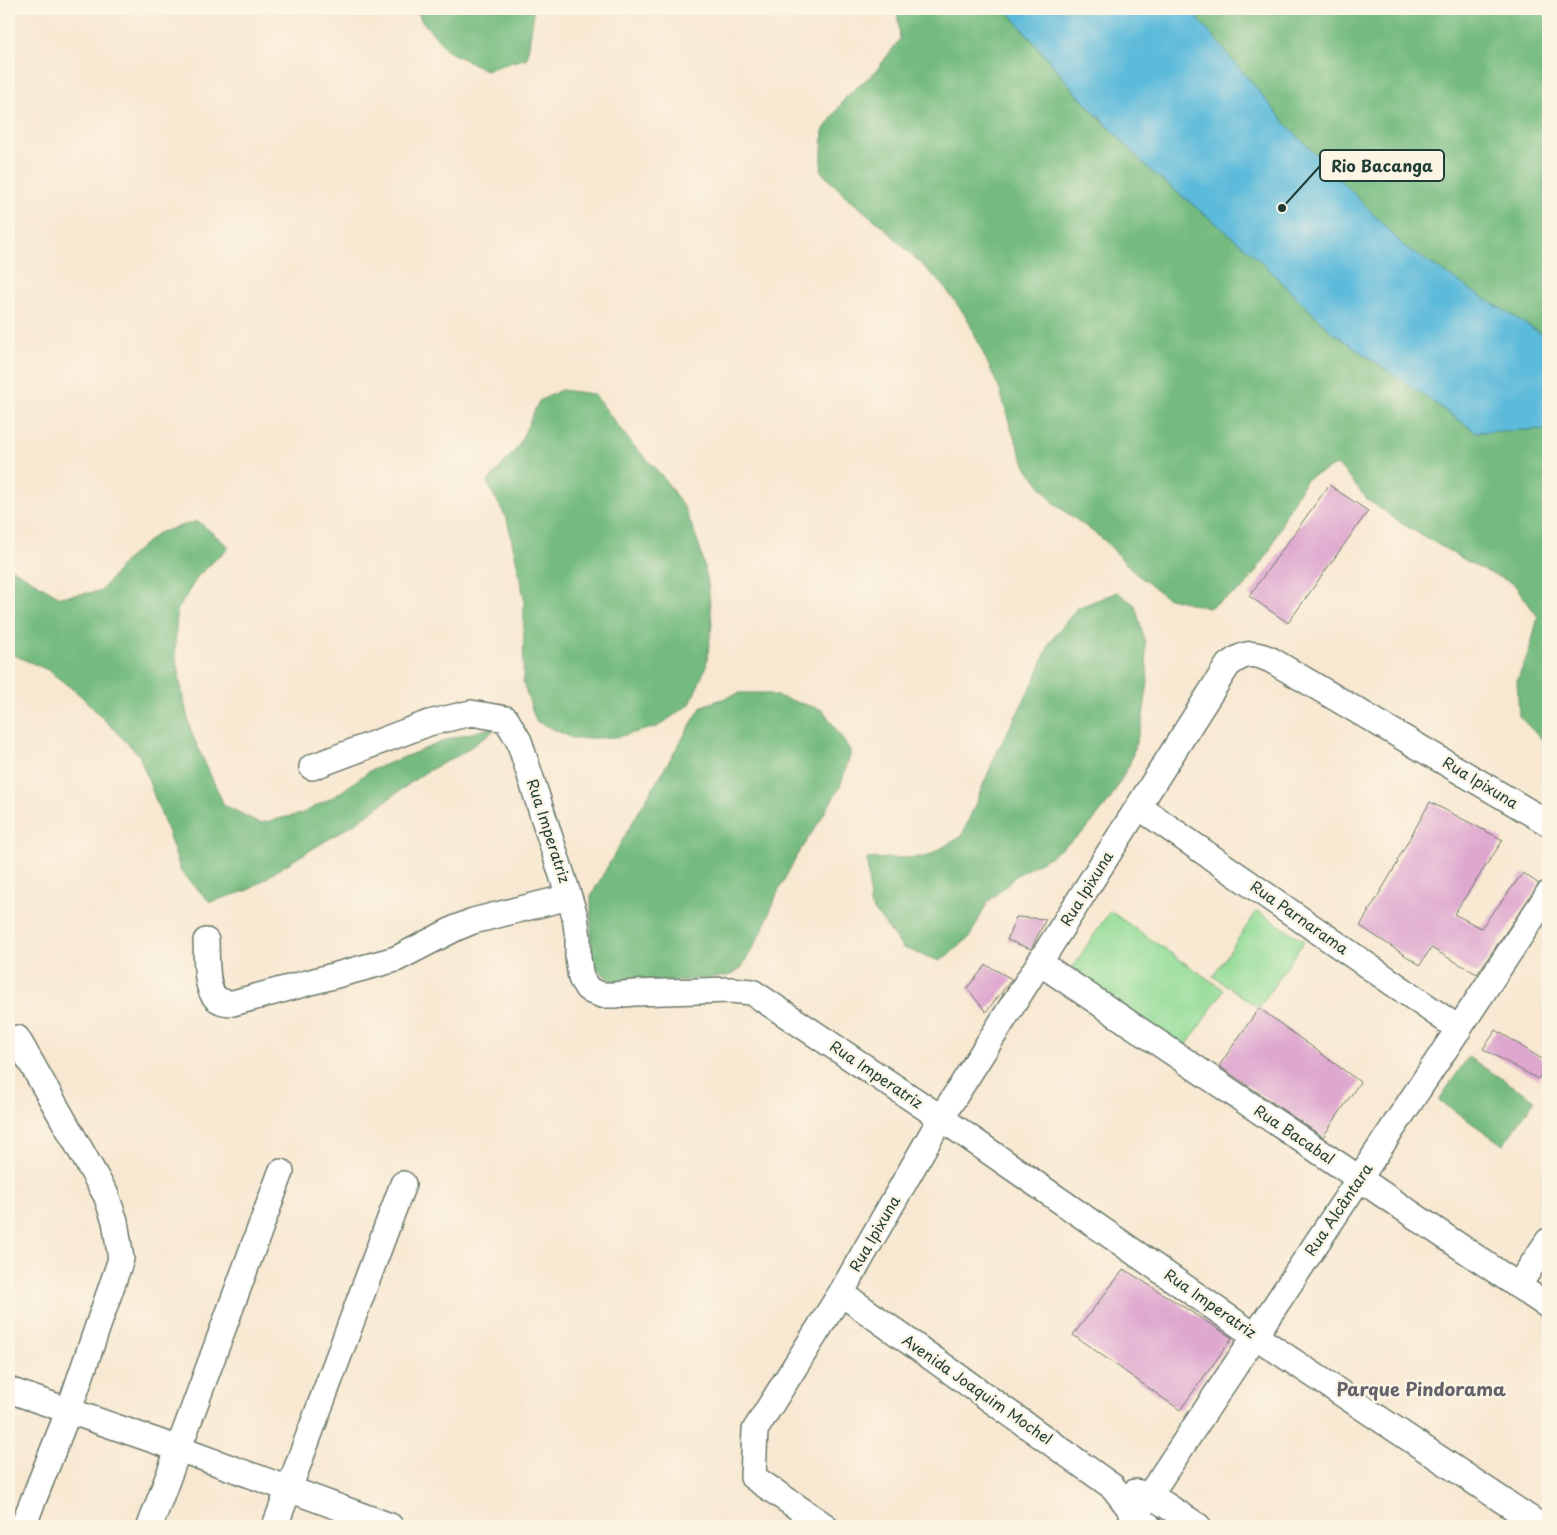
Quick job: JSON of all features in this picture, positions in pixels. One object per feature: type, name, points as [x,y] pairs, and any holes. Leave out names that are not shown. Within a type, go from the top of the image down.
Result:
[{"type":"street","name":"Rua Ipixuna","points":[[825,1526],[753,1477],[755,1430],[841,1293],[941,1118],[1228,665],[1238,658],[1249,654],[1259,654],[1548,823]]},
{"type":"street","name":"Rua Imperatriz","points":[[312,767],[429,723],[471,713],[506,719],[520,741],[575,916],[581,978],[587,988],[602,995],[730,990],[752,992],[941,1118],[1256,1336],[1541,1526]]},
{"type":"street","name":"Rua Parnarama","points":[[1139,807],[1459,1028]]},
{"type":"street","name":"Rua Alcântara","points":[[1138,1523],[1150,1495],[1548,894]]},
{"type":"street","points":[[206,941],[209,986],[212,994],[220,1001],[233,1003],[396,959],[456,928],[569,897]]},
{"type":"street","name":"Rua Bacabal","points":[[1040,963],[1548,1306]]},
{"type":"street","points":[[17,1038],[106,1195],[116,1221],[121,1259],[69,1410],[23,1526]]},
{"type":"street","points":[[150,1526],[281,1172]]},
{"type":"street","points":[[274,1526],[403,1184]]},
{"type":"street","points":[[1518,1286],[1548,1241]]},
{"type":"street","name":"Avenida Joaquim Mochel","points":[[841,1293],[1113,1486],[1138,1523]]},
{"type":"street","points":[[9,1390],[180,1449],[390,1526]]},
{"type":"street","name":"Avenida Joaquim Mochel","points":[[1113,1486],[1150,1495],[1198,1526]]},
{"type":"green space","points":[[417,9],[533,9],[527,58],[486,70],[449,52],[421,20]]},
{"type":"green space","points":[[897,9],[1006,9],[1077,95],[1151,171],[1250,251],[1332,332],[1476,432],[1548,429],[1548,746],[1519,716],[1517,680],[1529,652],[1538,617],[1514,584],[1477,567],[1404,525],[1368,500],[1342,469],[1336,465],[1306,479],[1285,516],[1268,554],[1244,588],[1208,608],[1166,597],[1134,572],[1104,540],[1055,504],[1026,467],[1011,429],[1000,390],[967,318],[943,285],[882,226],[850,200],[821,172],[823,131],[846,97],[876,71],[900,39]]},
{"type":"green space","points":[[1190,9],[1548,9],[1548,338],[1404,246],[1287,125]]},
{"type":"green space","points":[[561,390],[594,394],[631,443],[660,473],[684,507],[699,544],[708,583],[712,624],[706,667],[690,704],[657,727],[617,737],[574,739],[536,721],[523,682],[524,598],[516,559],[507,519],[487,483],[518,447],[539,401]]},
{"type":"green space","points":[[198,521],[229,547],[198,576],[177,611],[175,652],[191,732],[224,805],[260,823],[301,814],[337,795],[369,771],[449,739],[490,728],[494,730],[461,754],[424,773],[357,822],[284,866],[249,890],[210,902],[181,872],[139,755],[80,695],[48,670],[9,653],[9,567],[60,597],[101,591],[126,560],[158,533]]},
{"type":"green space","points":[[1117,592],[1135,605],[1145,641],[1148,682],[1142,723],[1130,763],[1110,800],[1085,831],[1051,856],[1017,875],[988,902],[969,938],[940,961],[903,948],[870,905],[867,859],[926,857],[962,836],[996,754],[1034,681],[1050,642],[1077,608]]},
{"type":"green space","points":[[740,693],[767,693],[823,710],[851,752],[840,787],[797,855],[777,894],[761,934],[740,970],[727,976],[647,984],[611,981],[591,964],[591,896],[702,706]]},
{"type":"green space","points":[[1110,911],[1224,990],[1184,1049],[1070,971]]},
{"type":"green space","points":[[1257,911],[1304,941],[1259,1008],[1213,976]]},
{"type":"green space","points":[[1468,1057],[1535,1100],[1503,1145],[1439,1100]]},
{"type":"water","points":[[1006,9],[1190,9],[1287,125],[1404,246],[1548,338],[1548,429],[1476,432],[1332,332],[1250,251],[1151,171],[1078,95]]},
{"type":"building","points":[[1329,485],[1368,511],[1288,623],[1249,596]]},
{"type":"building","points":[[1430,802],[1503,840],[1454,914],[1481,928],[1523,873],[1539,884],[1477,974],[1431,948],[1420,965],[1360,926],[1398,862]]},
{"type":"building","points":[[1016,917],[1046,919],[1031,949],[1007,940]]},
{"type":"building","points":[[986,965],[1012,979],[986,1012],[967,988]]},
{"type":"building","points":[[1259,1008],[1360,1082],[1323,1137],[1219,1066]]},
{"type":"building","points":[[1496,1030],[1548,1063],[1538,1079],[1483,1049]]},
{"type":"building","points":[[1124,1269],[1232,1338],[1180,1410],[1073,1335]]},
{"type":"place","name":"Rio Bacanga","points":[[1282,208]]},
{"type":"district","name":"Parque Pindorama","points":[[1421,1390]]}]
